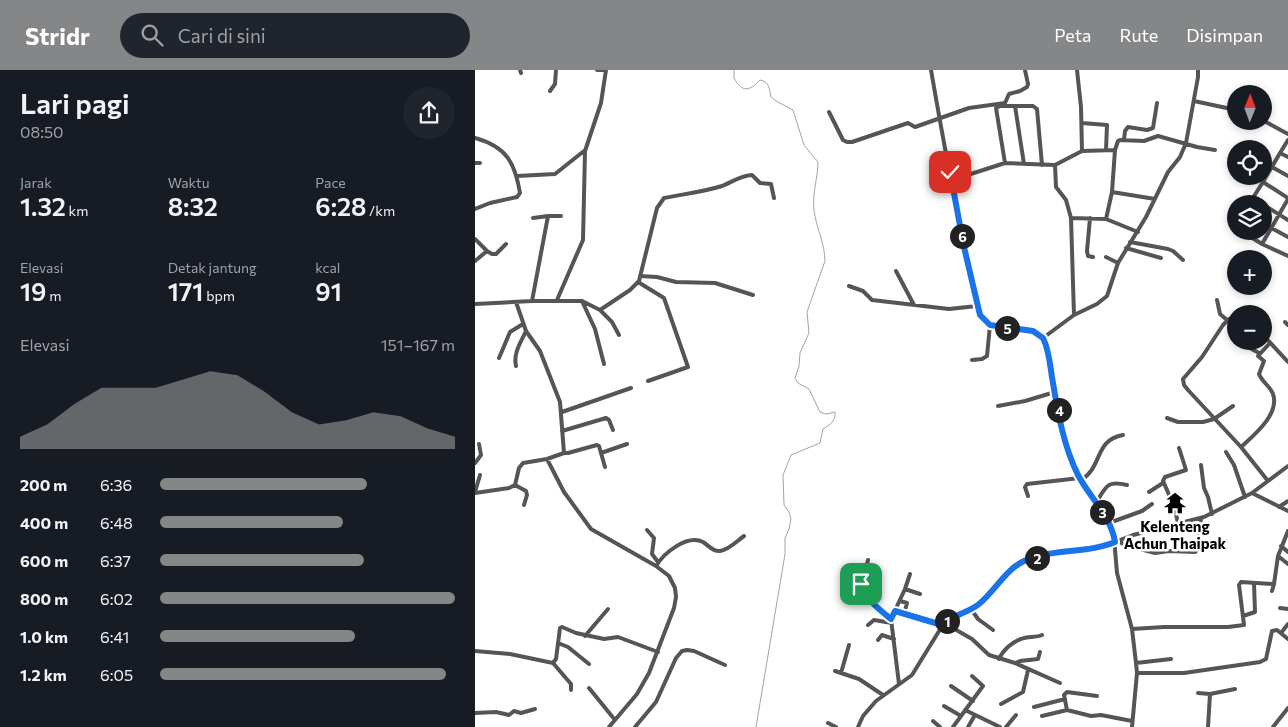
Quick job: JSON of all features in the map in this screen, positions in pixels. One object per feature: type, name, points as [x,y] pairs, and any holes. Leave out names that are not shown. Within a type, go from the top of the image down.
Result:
[{"type":"street","points":[[550,91],[555,84],[556,70]]},
{"type":"street","points":[[557,300],[583,240],[585,151],[601,103],[604,70],[597,70]]},
{"type":"street","points":[[931,70],[980,315],[990,325],[1033,331],[1043,338],[1049,356],[1055,392],[1071,459],[1080,479],[1109,523],[1116,542],[1120,587],[1132,629],[1137,673],[1132,727]]},
{"type":"street","points":[[829,112],[839,135],[847,142],[908,123],[915,127],[969,108],[1005,103],[1009,94],[1020,92],[1027,87],[1025,70]]},
{"type":"street","points":[[1077,70],[1082,123],[1082,151]]},
{"type":"street","points":[[1043,338],[1074,315],[1105,299],[1111,287],[1118,263],[1129,242],[1138,232],[1168,172],[1186,143],[1198,77],[1197,70]]},
{"type":"street","points":[[1194,101],[1227,108]]},
{"type":"street","points":[[1124,140],[1126,128],[1128,127],[1147,130],[1153,128],[1157,103]]},
{"type":"street","points":[[1005,163],[997,108],[1000,106],[1033,106],[1036,107],[1043,165]]},
{"type":"street","points":[[1015,106],[1024,164]]},
{"type":"street","points":[[1082,123],[1107,125],[1106,150]]},
{"type":"street","points":[[1273,126],[1288,134]]},
{"type":"street","points":[[1105,219],[1112,192],[1115,150],[1118,141],[1144,141],[1158,136],[1215,150]]},
{"type":"street","points":[[475,138],[486,141],[509,157],[517,176],[519,196],[490,202],[475,209]]},
{"type":"street","points":[[1288,140],[1272,167],[1288,176]]},
{"type":"street","points":[[952,180],[1005,163],[1055,165],[1082,151],[1115,150]]},
{"type":"street","points":[[517,176],[555,174],[585,151]]},
{"type":"street","points":[[1280,153],[1288,157]]},
{"type":"street","points":[[475,162],[480,163]]},
{"type":"street","points":[[1055,165],[1056,187],[1066,200],[1071,218],[1074,315]]},
{"type":"street","points":[[601,310],[630,290],[638,282],[643,256],[657,208],[664,198],[722,186],[744,176],[752,175],[760,183],[771,184],[774,198]]},
{"type":"street","points":[[1267,185],[1288,199],[1272,226]]},
{"type":"street","points":[[1112,192],[1155,200]]},
{"type":"street","points":[[1272,210],[1288,220]]},
{"type":"street","points":[[532,301],[548,216]]},
{"type":"street","points":[[533,218],[561,216]]},
{"type":"street","points":[[1071,218],[1105,219],[1138,232]]},
{"type":"street","points":[[1090,218],[1087,255],[1093,257]]},
{"type":"street","points":[[1272,229],[1288,237]]},
{"type":"street","points":[[475,239],[492,254],[496,254],[506,244]]},
{"type":"street","points":[[1256,240],[1288,256]]},
{"type":"street","points":[[1262,244],[1264,240]]},
{"type":"street","points":[[1129,242],[1168,249],[1183,260]]},
{"type":"street","points":[[1126,248],[1161,258]]},
{"type":"street","points":[[475,261],[487,251]]},
{"type":"street","points":[[1106,257],[1118,263]]},
{"type":"street","points":[[897,271],[914,305]]},
{"type":"street","points":[[640,276],[657,277],[676,282],[715,283],[753,295]]},
{"type":"street","points":[[638,282],[664,298],[688,367],[648,381]]},
{"type":"street","points":[[849,286],[863,291],[870,300],[949,309],[977,306]]},
{"type":"street","points":[[582,300],[595,329],[605,364]]},
{"type":"street","points":[[475,304],[582,300],[601,310],[612,322],[619,335]]},
{"type":"street","points":[[1217,300],[1220,314],[1227,320],[1183,380],[1184,385],[1241,447],[1269,481]]},
{"type":"street","points":[[516,302],[526,331],[540,351],[560,402],[564,453]]},
{"type":"street","points":[[499,358],[510,332],[523,324]]},
{"type":"street","points":[[972,360],[987,356],[990,325]]},
{"type":"street","points":[[516,366],[517,349],[526,331]]},
{"type":"street","points":[[1272,345],[1288,362]]},
{"type":"street","points":[[1254,350],[1259,353]]},
{"type":"street","points":[[1259,353],[1262,350]]},
{"type":"street","points":[[1241,447],[1269,417],[1273,408],[1274,397],[1272,392],[1259,374],[1264,363],[1258,356],[1259,353]]},
{"type":"street","points":[[562,412],[631,388]]},
{"type":"street","points":[[997,406],[1025,401],[1055,392]]},
{"type":"street","points":[[1167,418],[1178,422],[1203,422],[1214,418],[1233,406]]},
{"type":"street","points":[[562,431],[606,418],[609,420],[613,430]]},
{"type":"street","points":[[1028,496],[1025,487],[1027,484],[1080,479],[1088,474],[1106,442],[1113,437],[1123,435]]},
{"type":"street","points":[[475,463],[481,455],[479,444]]},
{"type":"street","points":[[601,453],[627,444]]},
{"type":"street","points":[[480,475],[475,492],[509,488],[515,485],[521,464],[597,445],[605,467]]},
{"type":"street","points":[[1149,492],[1163,483],[1165,478],[1186,470],[1179,448]]},
{"type":"street","points":[[1226,452],[1234,465],[1245,497]]},
{"type":"street","points":[[547,459],[564,492],[591,528],[657,564],[669,576],[675,588],[676,597],[649,673],[637,694],[609,727]]},
{"type":"street","points":[[1201,465],[1204,488],[1212,514]]},
{"type":"street","points":[[858,727],[869,708],[883,695],[913,675],[943,624],[971,609],[983,600],[1013,568],[1024,561],[1052,554],[1102,547],[1141,532],[1201,518],[1252,493],[1288,466]]},
{"type":"street","points":[[1096,504],[1110,484],[1115,482],[1127,485]]},
{"type":"street","points":[[1163,483],[1174,506],[1178,523]]},
{"type":"street","points":[[515,485],[526,491],[527,495],[524,505]]},
{"type":"street","points":[[1252,493],[1288,511]]},
{"type":"street","points":[[1279,507],[1288,500]]},
{"type":"street","points":[[1109,523],[1142,511],[1152,504]]},
{"type":"street","points":[[1116,542],[1155,553],[1169,551],[1195,552],[1197,550],[1201,518]]},
{"type":"street","points":[[647,530],[654,538],[652,554],[657,564]]},
{"type":"street","points":[[1272,591],[1278,556],[1288,531]]},
{"type":"street","points":[[657,564],[681,544],[688,541],[702,542],[720,551],[744,536]]},
{"type":"street","points":[[1281,546],[1288,552]]},
{"type":"street","points":[[1278,556],[1288,564]]},
{"type":"street","points":[[868,560],[861,584],[874,605],[891,621]]},
{"type":"street","points":[[899,684],[891,621],[910,574]]},
{"type":"street","points":[[1132,629],[1242,626],[1244,622],[1239,585],[1241,582],[1274,584]]},
{"type":"street","points":[[1243,616],[1255,612],[1254,583]]},
{"type":"street","points":[[905,589],[920,594]]},
{"type":"street","points":[[847,596],[854,593],[866,594]]},
{"type":"street","points":[[900,601],[907,603],[904,614]]},
{"type":"street","points":[[1280,608],[1288,609]]},
{"type":"street","points":[[585,636],[608,609]]},
{"type":"street","points":[[971,609],[978,619],[993,630]]},
{"type":"street","points":[[895,611],[943,624],[972,639],[989,655],[1015,663],[1060,683]]},
{"type":"street","points":[[868,625],[874,620],[891,621]]},
{"type":"street","points":[[1281,633],[1288,624]]},
{"type":"street","points":[[553,663],[556,659],[560,628],[562,627],[576,634],[604,640],[618,637],[658,652]]},
{"type":"street","points":[[1137,673],[1192,672],[1264,661],[1273,631],[1277,630],[1288,639]]},
{"type":"street","points":[[878,640],[882,635],[894,639]]},
{"type":"street","points":[[999,658],[1005,649],[1021,639],[1042,635]]},
{"type":"street","points":[[558,643],[568,647],[589,664]]},
{"type":"street","points":[[841,673],[849,645]]},
{"type":"street","points":[[635,727],[656,702],[676,658],[682,652],[687,650],[694,651],[725,664]]},
{"type":"street","points":[[475,651],[510,654],[553,663],[571,684],[571,690]]},
{"type":"street","points":[[1015,663],[1038,659],[1040,652]]},
{"type":"street","points":[[1136,663],[1171,658]]},
{"type":"street","points":[[1001,704],[1023,692],[1028,670]]},
{"type":"street","points":[[835,671],[865,683],[883,695]]},
{"type":"street","points":[[955,726],[983,685],[972,676]]},
{"type":"street","points":[[951,686],[973,701]]},
{"type":"street","points":[[589,688],[615,720]]},
{"type":"street","points":[[1198,693],[1210,694],[1235,689]]},
{"type":"street","points":[[1067,710],[1065,699],[1067,692],[1097,696]]},
{"type":"street","points":[[1207,727],[1210,694]]},
{"type":"street","points":[[1034,707],[1065,699]]},
{"type":"street","points":[[944,706],[961,716]]},
{"type":"street","points":[[1273,727],[1288,708]]},
{"type":"street","points":[[475,713],[496,712],[509,715],[514,711],[521,713],[535,709]]},
{"type":"street","points":[[965,710],[1000,727]]},
{"type":"street","points":[[1042,716],[1067,710],[1091,716],[1101,715],[1132,721]]},
{"type":"street","points":[[968,727],[975,715]]},
{"type":"street","points":[[1006,727],[1016,715]]},
{"type":"street","points":[[933,721],[941,727]]},
{"type":"street","points":[[828,723],[836,727]]},
{"type":"waterway","points":[[734,70],[734,78],[740,86],[746,89],[760,80],[766,82],[769,86],[771,97],[793,110],[804,145],[818,162],[814,210],[824,248],[825,261],[807,312],[809,333],[800,353],[799,366],[795,378],[798,383],[809,389],[820,412],[826,414],[835,412],[833,420],[823,429],[820,443],[791,455],[783,475],[784,505],[791,519],[785,538],[785,554],[756,727]]},
{"type":"place","name":"Kelenteng Achun Thaipak","points":[[1175,503]]},
{"type":"route","points":[[861,584],[862,589],[874,605],[891,619],[895,611],[942,625],[979,604],[1013,568],[1024,561],[1052,554],[1102,547],[1115,542],[1109,523],[1081,480],[1071,459],[1053,385],[1047,345],[1043,338],[1033,331],[990,325],[980,315],[964,247],[950,172]]}]
